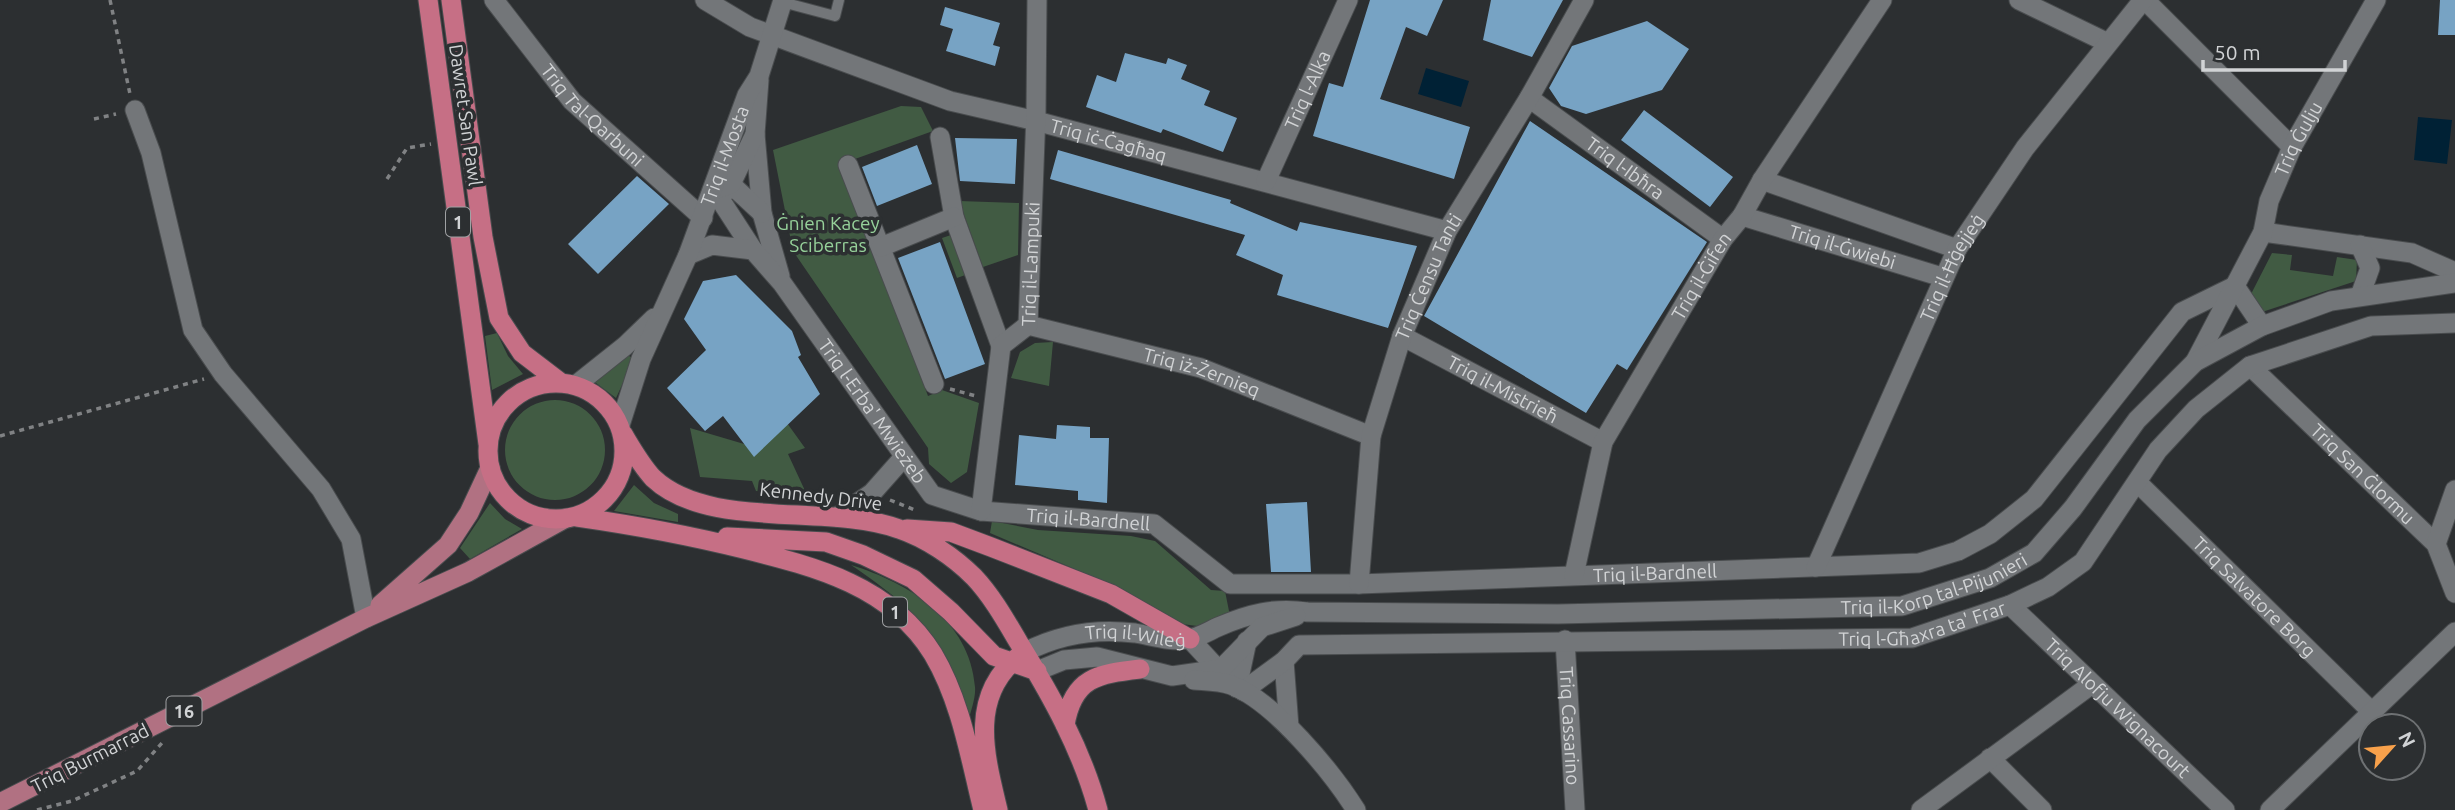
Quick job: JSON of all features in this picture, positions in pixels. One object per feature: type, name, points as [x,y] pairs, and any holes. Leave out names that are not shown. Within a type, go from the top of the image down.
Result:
[{"type":"highway","name":"Dawret San Pawl","points":[[428,0],[488,444]]},
{"type":"highway","name":"Dawret San Pawl","points":[[451,0],[483,237],[499,318],[522,353],[568,384]]},
{"type":"highway","name":"1","points":[[621,430],[605,403],[568,384],[540,384],[512,399],[493,424],[488,444],[490,468],[498,486],[510,501],[526,512],[544,518],[570,518],[691,536],[832,573],[862,587],[905,621],[932,653],[950,687],[984,810]]},
{"type":"highway","name":"Kennedy Drive","points":[[621,430],[653,477],[669,490],[690,500],[712,508],[837,517],[899,528],[950,556],[975,579],[1017,658]]},
{"type":"highway","points":[[570,518],[599,504],[613,490],[623,463],[621,430]]},
{"type":"highway","points":[[899,528],[951,532],[991,547],[1111,594],[1190,639]]},
{"type":"highway","points":[[691,536],[816,541],[863,555],[913,579],[951,612],[994,656],[1017,658],[1037,671],[1065,725],[1098,810]]},
{"type":"highway","points":[[998,810],[982,726],[992,692],[1017,658]]},
{"type":"highway","points":[[1065,725],[1068,705],[1075,693],[1089,681],[1101,674],[1140,669]]},
{"type":"main road","name":"Triq Burmarrad","points":[[366,618],[447,545],[470,513],[490,468]]},
{"type":"main road","name":"Triq Burmarrad","points":[[0,803],[366,618],[468,572],[570,518]]},
{"type":"street","name":"Triq Tal-Qarbuni","points":[[494,0],[572,101],[703,218]]},
{"type":"street","name":"Triq iċ-Ċagħaq","points":[[705,0],[750,27],[950,101],[1266,181],[1447,231]]},
{"type":"street","name":"Triq il-Lampuki","points":[[981,512],[1001,346],[1028,325],[1036,121],[1037,0]]},
{"type":"street","name":"Triq l-Alka","points":[[1266,181],[1348,0]]},
{"type":"street","name":"Triq Ċensu Tanti","points":[[1359,584],[1371,436],[1402,336],[1447,231],[1529,98],[1584,0]]},
{"type":"street","name":"Triq il-Ġifen","points":[[1574,575],[1603,442],[1723,239],[1742,216],[1762,180],[1882,0]]},
{"type":"street","points":[[2018,0],[2106,42]]},
{"type":"street","points":[[2144,0],[2292,147]]},
{"type":"street","name":"Triq il-Ħġejjeġ","points":[[1816,567],[1942,277],[1957,249],[2025,148],[2106,42],[2144,0]]},
{"type":"street","name":"Triq Ġulju","points":[[2195,362],[2263,232],[2269,201],[2292,147],[2376,0]]},
{"type":"street","name":"Triq il-Mosta","points":[[621,430],[662,310],[703,218],[714,190],[716,173],[747,95],[759,76],[783,1]]},
{"type":"street","points":[[714,190],[732,184],[755,134],[759,76]]},
{"type":"street","name":"Triq l-Ibħra","points":[[1529,98],[1723,239]]},
{"type":"street","points":[[135,110],[151,153],[193,330],[223,374],[321,489],[351,539],[366,618]]},
{"type":"street","name":"Triq l-Erba' Mwieżeb","points":[[755,134],[762,213],[782,283]]},
{"type":"street","points":[[940,137],[954,217],[1001,346]]},
{"type":"street","points":[[848,165],[934,384]]},
{"type":"street","name":"Triq il-Ġwiebi","points":[[1762,180],[1957,249]]},
{"type":"street","points":[[714,190],[736,189],[762,213]]},
{"type":"street","name":"Triq l-Erba' Mwieżeb","points":[[714,190],[752,250],[782,283],[903,458],[932,495],[981,512]]},
{"type":"street","name":"Triq il-Ġwiebi","points":[[1742,216],[1942,277]]},
{"type":"street","points":[[881,247],[954,217]]},
{"type":"street","points":[[2263,232],[2412,253],[2455,272]]},
{"type":"street","points":[[688,255],[712,245],[752,250]]},
{"type":"street","points":[[2360,245],[2370,268],[2360,296]]},
{"type":"street","name":"Triq il-Korp tal-Pijunieri","points":[[1190,639],[1238,618],[1283,608],[1307,612],[1558,614],[1902,606],[1990,578],[2034,552],[2073,508],[2137,419],[2195,362],[2262,326],[2332,301],[2455,283]]},
{"type":"street","points":[[2235,286],[2262,326]]},
{"type":"street","name":"Triq il-Bardnell","points":[[981,512],[1154,524],[1230,584],[1359,584],[1919,563],[1958,551],[1990,534],[2034,499],[2182,312],[2235,286]]},
{"type":"street","name":"Triq il-Mosta","points":[[568,384],[625,346],[662,310]]},
{"type":"street","name":"Triq l-Għaxra ta' Frar","points":[[1233,683],[1284,661],[1299,645],[1912,638],[2010,605],[2048,587],[2083,562],[2158,450],[2196,409],[2250,366],[2371,326],[2455,323]]},
{"type":"street","name":"Triq iż-Żernieq","points":[[1028,325],[1201,368],[1371,436]]},
{"type":"street","name":"Triq il-Mistrieħ","points":[[1402,336],[1603,442]]},
{"type":"street","name":"Triq San Ġlormu","points":[[2250,366],[2436,544],[2455,593]]},
{"type":"street","points":[[837,517],[872,493],[903,458]]},
{"type":"street","name":"Triq Salvatore Borg","points":[[2138,483],[2371,711]]},
{"type":"street","points":[[2436,544],[2455,490]]},
{"type":"street","name":"Triq Alofju Wignacourt","points":[[2010,605],[2225,810]]},
{"type":"street","name":"Triq il-Korp tal-Pijunieri","points":[[1233,683],[1247,641],[1262,627],[1307,612]]},
{"type":"street","points":[[2270,810],[2455,632]]},
{"type":"street","name":"Triq il-Wileġ","points":[[1017,658],[1049,640],[1072,634],[1133,633],[1165,639],[1190,639],[1233,683],[1289,727],[1336,779],[1356,810]]},
{"type":"street","name":"Triq Cassarino","points":[[1565,640],[1575,810]]},
{"type":"street","points":[[1037,671],[1064,660],[1097,657],[1172,676],[1233,683]]},
{"type":"street","points":[[1284,661],[1289,727]]},
{"type":"street","points":[[1921,810],[2092,684]]},
{"type":"street","points":[[1990,758],[2042,810]]},
{"type":"lane","points":[[783,1],[835,16],[839,0]]},
{"type":"path","points":[[94,119],[135,110],[110,0]]},
{"type":"path","points":[[387,178],[407,148],[447,141]]},
{"type":"path","points":[[0,436],[223,374]]},
{"type":"path","points":[[934,384],[982,398]]},
{"type":"path","points":[[37,810],[72,801],[136,771],[162,743]]},
{"type":"green space","name":"Ġnien Kacey Sciberras","points":[[901,106],[921,107],[933,131],[841,164],[928,396],[942,390],[979,403],[967,472],[951,483],[929,464],[928,448],[793,251],[773,150]]},
{"type":"green space","points":[[959,201],[1019,203],[1018,255],[983,267]]},
{"type":"green space","points":[[954,234],[968,274],[957,278],[942,238]]},
{"type":"green space","points":[[2272,253],[2292,255],[2290,270],[2333,276],[2337,257],[2357,260],[2356,281],[2262,312],[2249,298]]},
{"type":"green space","points":[[497,333],[508,356],[523,374],[492,390],[485,336]]},
{"type":"green space","points":[[1053,342],[1049,386],[1011,378],[1020,352],[1035,343]]},
{"type":"green space","points":[[626,354],[634,359],[616,398],[592,380]]},
{"type":"green space","points":[[555,400],[583,408],[597,422],[605,450],[597,478],[583,492],[555,500],[527,492],[513,478],[505,450],[513,422],[527,408]]},
{"type":"green space","points":[[787,423],[805,448],[788,454],[807,495],[756,491],[752,481],[700,477],[690,428],[761,449]]},
{"type":"green space","points":[[634,485],[654,503],[678,514],[678,522],[614,511]]},
{"type":"green space","points":[[490,503],[505,519],[522,529],[470,559],[460,548]]},
{"type":"green space","points":[[992,521],[1038,530],[1131,536],[1155,541],[1211,590],[1225,591],[1230,616],[1197,626],[1182,624],[1103,581],[990,533]]},
{"type":"green space","points":[[851,565],[894,582],[914,594],[949,624],[962,642],[971,663],[975,691],[969,719],[949,667],[927,630],[896,598]]},
{"type":"water","points":[[1426,68],[1469,81],[1461,107],[1418,94]]},
{"type":"water","points":[[2418,117],[2452,120],[2447,164],[2414,160]]},
{"type":"building","points":[[1370,0],[1443,0],[1427,36],[1406,27],[1380,99],[1470,127],[1454,179],[1313,136],[1329,83],[1343,87]]},
{"type":"building","points":[[1491,0],[1563,0],[1532,57],[1483,40]]},
{"type":"building","points":[[2440,0],[2455,0],[2455,35],[2438,35]]},
{"type":"building","points":[[945,7],[1000,23],[993,45],[1000,47],[995,66],[946,51],[953,29],[940,25]]},
{"type":"building","points":[[1647,21],[1689,49],[1662,90],[1586,114],[1561,106],[1549,88],[1572,46]]},
{"type":"building","points":[[1125,53],[1166,64],[1168,58],[1187,65],[1181,79],[1210,91],[1204,105],[1237,118],[1223,152],[1163,129],[1161,133],[1086,107],[1097,75],[1116,82]]},
{"type":"building","points":[[1644,110],[1733,177],[1710,207],[1621,140]]},
{"type":"building","points":[[1530,121],[1707,242],[1627,370],[1617,364],[1586,413],[1424,316]]},
{"type":"building","points":[[955,138],[1017,139],[1015,184],[960,181]]},
{"type":"building","points":[[917,145],[932,184],[877,206],[862,167]]},
{"type":"building","points":[[1058,150],[1231,200],[1230,203],[1297,231],[1300,222],[1417,246],[1388,328],[1277,295],[1283,275],[1236,255],[1245,235],[1050,179]]},
{"type":"building","points":[[637,176],[669,204],[598,274],[568,244]]},
{"type":"building","points":[[940,242],[985,364],[945,379],[898,258]]},
{"type":"building","points":[[736,275],[792,331],[801,355],[798,357],[820,394],[754,457],[723,416],[705,431],[667,388],[706,350],[684,319],[703,281]]},
{"type":"building","points":[[1057,425],[1090,427],[1090,438],[1109,438],[1107,503],[1078,500],[1078,491],[1015,485],[1019,435],[1056,439]]},
{"type":"building","points":[[1307,502],[1311,572],[1271,572],[1266,504]]}]
